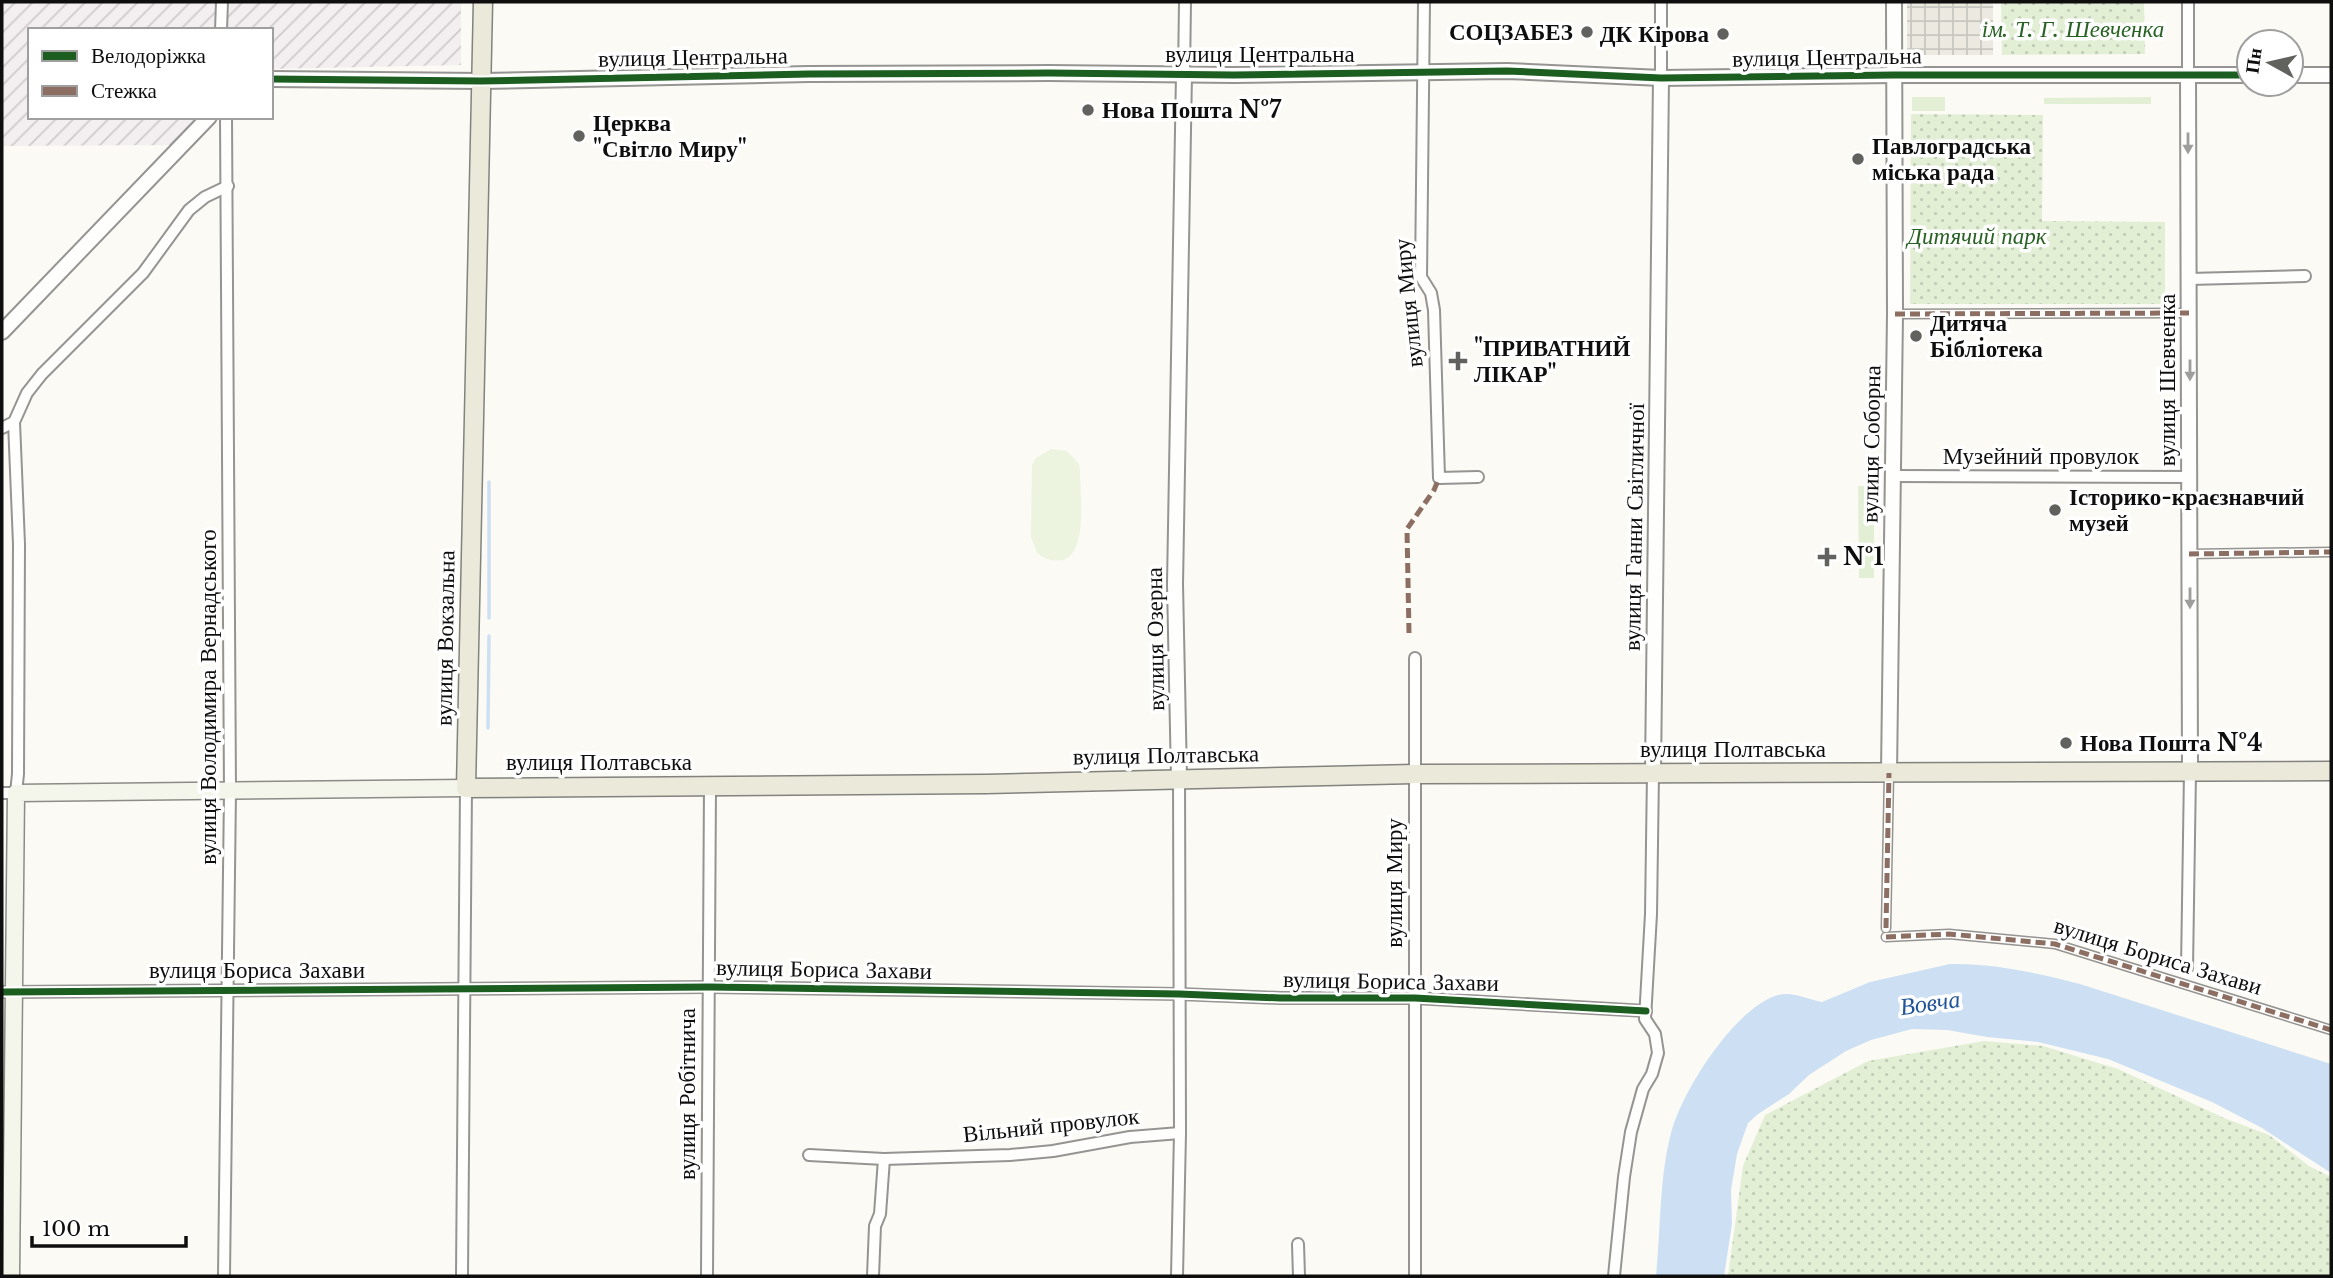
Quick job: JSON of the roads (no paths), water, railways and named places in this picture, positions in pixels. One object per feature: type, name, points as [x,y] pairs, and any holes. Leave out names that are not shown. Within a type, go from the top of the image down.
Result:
[{"type":"main road","name":"вулиця Вокзальна","points":[[466,788],[483,2]]},
{"type":"main road","name":"вулиця Полтавська","points":[[9,793],[986,784],[1414,774],[2331,771]]},
{"type":"main road","points":[[9,793],[11,1276]]},
{"type":"street","points":[[221,28],[222,2]]},
{"type":"street","name":"вулиця Озерна","points":[[1177,1276],[1180,1133],[1179,778],[1175,584],[1185,2]]},
{"type":"street","name":"вулиця Миру","points":[[1424,2],[1421,277],[1431,293],[1434,310],[1439,478],[1478,477]]},
{"type":"street","name":"вулиця Ганни Світличної","points":[[1646,1011],[1651,914],[1661,2]]},
{"type":"street","name":"вулиця Соборна","points":[[1886,933],[1895,314],[1894,2]]},
{"type":"street","name":"вулиця Шевченка","points":[[2188,2],[2188,968]]},
{"type":"street","name":"вулиця Центральна","points":[[273,79],[481,81],[802,74],[1507,71],[1661,78],[2235,75]]},
{"type":"street","points":[[2305,75],[2331,75]]},
{"type":"street","points":[[2,332],[207,119]]},
{"type":"street","name":"вулиця Володимира Вернадського","points":[[224,1276],[230,792],[226,119]]},
{"type":"street","points":[[9,793],[18,775],[19,544],[14,422],[27,393],[143,273],[189,210],[205,197],[228,186]]},
{"type":"street","points":[[2189,279],[2305,276]]},
{"type":"street","points":[[1895,314],[2189,313]]},
{"type":"street","points":[[2,428],[14,422]]},
{"type":"street","name":"Музейний провулок","points":[[1893,477],[2190,477]]},
{"type":"street","points":[[2189,554],[2331,552]]},
{"type":"street","name":"вулиця Миру","points":[[1415,658],[1415,1276]]},
{"type":"street","name":"вулиця Робітнича","points":[[707,1276],[710,786]]},
{"type":"street","name":"вулиця Вокзальна","points":[[461,1276],[466,788]]},
{"type":"street","name":"вулиця Бориса Захави","points":[[1886,933],[1949,934],[2055,944],[2331,1030]]},
{"type":"street","name":"вулиця Бориса Захави","points":[[8,991],[709,987],[1280,998],[1416,998],[1646,1011]]},
{"type":"street","points":[[1614,1276],[1631,1132],[1643,1089],[1652,1074],[1658,1053],[1655,1034],[1645,1019],[1646,1011]]},
{"type":"street","name":"Вільний провулок","points":[[809,1155],[884,1159],[1010,1155],[1053,1151],[1130,1137],[1180,1133]]},
{"type":"street","points":[[873,1276],[875,1226],[880,1214],[884,1159]]},
{"type":"street","points":[[1298,1244],[1299,1276]]},
{"type":"water","name":"Вовча","points":[[1950,964],[1999,967],[2080,984],[2331,1064],[2331,1173],[2262,1128],[2212,1102],[2108,1059],[2038,1042],[1947,1030],[1912,1029],[1871,1040],[1846,1051],[1809,1075],[1789,1094],[1748,1123],[1737,1154],[1731,1190],[1732,1224],[1724,1276],[1656,1276],[1662,1186],[1671,1133],[1686,1096],[1711,1054],[1743,1018],[1759,1004],[1781,994],[1793,994],[1822,1002],[1870,982]]},
{"type":"waterway","points":[[489,482],[489,618]]},
{"type":"waterway","points":[[488,728],[489,636]]},
{"type":"place","name":"СОЦЗАБЕЗ","points":[[1587,32]]},
{"type":"place","name":"ДК Кірова","points":[[1723,34]]},
{"type":"place","name":"Нова Пошта №7","points":[[1088,110]]},
{"type":"place","name":"Церква \"Світло Миру\"","points":[[579,136]]},
{"type":"place","name":"Павлоградська міська рада","points":[[1858,159]]},
{"type":"place","name":"Дитяча Бiблiотека","points":[[1916,336]]},
{"type":"place","name":"\"ПРИВАТНИЙ ЛІКАР\"","points":[[1458,361]]},
{"type":"place","name":"Історико-краєзнавчий музей","points":[[2055,510]]},
{"type":"place","name":"№1","points":[[1827,557]]},
{"type":"place","name":"Нова Пошта №4","points":[[2066,743]]},
{"type":"park label","name":"ім. Т. Г. Шевченка","points":[[2073,29]]},
{"type":"park label","name":"Дитячий парк","points":[[1977,236]]}]
